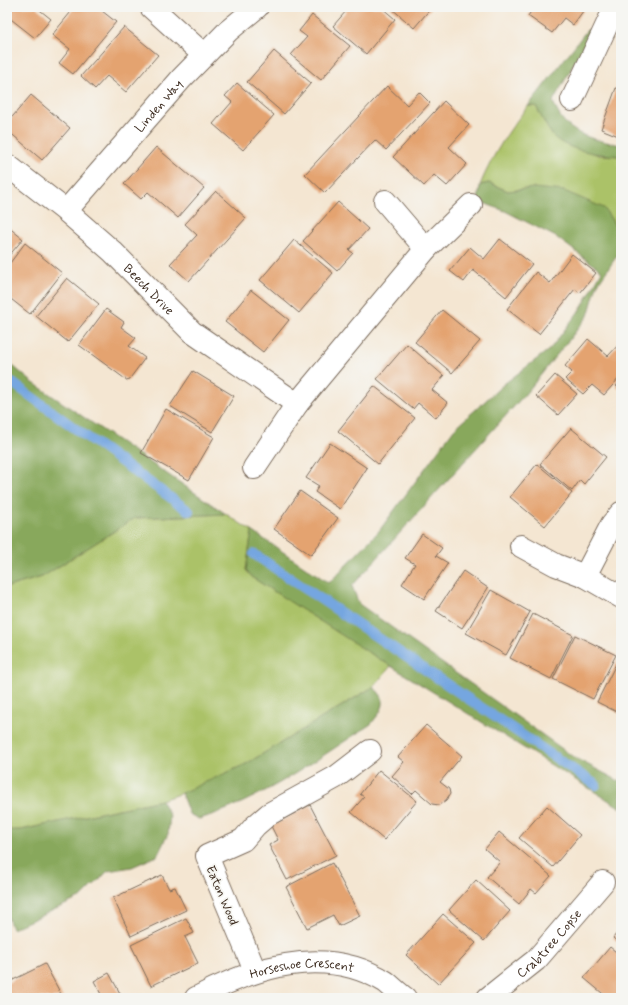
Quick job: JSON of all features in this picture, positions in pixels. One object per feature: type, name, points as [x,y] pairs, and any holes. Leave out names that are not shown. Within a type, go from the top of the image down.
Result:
[{"type":"street","points":[[151,7],[204,55]]},
{"type":"street","name":"Linden Way","points":[[66,211],[182,78],[228,31],[257,7]]},
{"type":"street","points":[[572,100],[615,11]]},
{"type":"street","name":"Beech Drive","points":[[7,165],[66,211],[113,252],[192,332],[297,404]]},
{"type":"street","points":[[385,201],[426,249]]},
{"type":"street","points":[[254,468],[297,404],[426,249],[471,205]]},
{"type":"street","points":[[585,576],[612,524],[621,513]]},
{"type":"street","points":[[521,546],[556,565],[585,576],[621,597]]},
{"type":"street","name":"Eaton Wood","points":[[255,971],[207,856],[244,840],[255,826],[269,814],[336,777],[370,751]]},
{"type":"street","name":"Crabtree Copse","points":[[488,998],[536,960],[603,882]]},
{"type":"street","name":"Horseshoe Crescent","points":[[196,998],[255,971],[287,964],[326,962],[357,968],[386,982],[405,998]]},
{"type":"green space","points":[[594,29],[553,101],[564,121],[571,128],[580,134],[621,145],[621,156],[604,155],[575,149],[559,141],[553,136],[536,106],[528,106],[587,30]]},
{"type":"green space","points":[[528,106],[536,106],[553,136],[598,155],[621,156],[621,235],[604,208],[534,188],[508,191],[489,183],[480,185],[501,144]]},
{"type":"green space","points":[[489,183],[508,191],[534,188],[564,191],[604,208],[621,235],[621,250],[597,285],[588,316],[528,391],[352,586],[359,604],[575,758],[621,782],[621,808],[368,652],[253,578],[246,570],[252,531],[329,583],[379,531],[454,429],[504,384],[550,349],[582,307],[602,271],[556,237],[505,211],[478,201],[480,185]]},
{"type":"green space","points":[[7,361],[32,382],[226,514],[135,518],[42,577],[7,587]]},
{"type":"green space","points":[[226,514],[252,531],[246,570],[253,578],[391,666],[373,687],[246,764],[194,789],[161,800],[21,830],[7,831],[7,587],[42,577],[135,518]]},
{"type":"green space","points":[[373,687],[382,697],[383,705],[379,714],[371,724],[310,765],[244,802],[199,819],[189,814],[181,793],[246,764]]},
{"type":"green space","points":[[161,800],[170,816],[168,834],[157,856],[132,867],[108,871],[82,897],[12,929],[7,915],[7,830],[21,830]]},
{"type":"building","points":[[7,7],[36,7],[51,19],[35,38],[7,16]]},
{"type":"building","points":[[75,7],[97,7],[116,22],[73,74],[59,63],[70,49],[52,35]]},
{"type":"building","points":[[344,7],[381,7],[395,19],[366,54],[333,26],[347,10]]},
{"type":"building","points":[[390,7],[432,7],[414,28]]},
{"type":"building","points":[[534,7],[586,7],[573,25],[564,18],[552,33],[528,16]]},
{"type":"building","points":[[312,15],[350,46],[321,80],[291,55],[307,37],[299,31]]},
{"type":"building","points":[[124,27],[158,55],[126,92],[107,76],[95,89],[81,76]]},
{"type":"building","points":[[274,51],[311,83],[284,114],[247,82]]},
{"type":"building","points":[[237,83],[274,115],[243,150],[213,124],[232,102],[225,96]]},
{"type":"building","points":[[387,86],[407,105],[419,92],[430,103],[386,150],[375,140],[325,193],[305,174]]},
{"type":"building","points":[[616,88],[621,89],[621,137],[601,129]]},
{"type":"building","points":[[31,95],[70,128],[42,160],[7,130],[7,123]]},
{"type":"building","points":[[444,101],[469,125],[449,147],[467,164],[447,186],[434,175],[424,186],[393,157]]},
{"type":"building","points":[[156,147],[204,188],[178,218],[148,192],[141,199],[124,184]]},
{"type":"building","points":[[216,191],[246,218],[189,281],[170,264],[197,235],[185,224]]},
{"type":"building","points":[[338,202],[368,229],[349,250],[353,253],[337,271],[303,241]]},
{"type":"building","points":[[7,226],[23,239],[7,258]]},
{"type":"building","points":[[500,239],[532,264],[506,297],[473,270],[464,282],[450,271],[470,247],[484,259]]},
{"type":"building","points":[[294,240],[333,273],[299,313],[260,280]]},
{"type":"building","points":[[25,243],[62,273],[30,314],[7,296],[7,267]]},
{"type":"building","points":[[572,254],[596,273],[580,293],[575,289],[539,334],[507,309],[536,272],[550,283]]},
{"type":"building","points":[[67,278],[99,304],[68,342],[36,316]]},
{"type":"building","points":[[251,290],[289,320],[263,352],[225,322]]},
{"type":"building","points":[[106,309],[124,322],[121,327],[136,338],[129,346],[145,358],[128,381],[79,345]]},
{"type":"building","points":[[442,310],[480,341],[452,373],[415,342]]},
{"type":"building","points":[[588,339],[608,356],[621,342],[621,376],[604,395],[592,385],[583,394],[565,379],[572,372],[565,366]]},
{"type":"building","points":[[407,344],[444,376],[432,390],[448,403],[436,418],[418,403],[413,409],[377,379]]},
{"type":"building","points":[[193,371],[234,396],[212,432],[170,406]]},
{"type":"building","points":[[555,375],[577,394],[558,415],[536,396]]},
{"type":"building","points":[[621,380],[621,391],[616,386]]},
{"type":"building","points":[[374,386],[415,418],[378,464],[338,431]]},
{"type":"building","points":[[166,409],[214,437],[189,480],[141,453]]},
{"type":"building","points":[[571,428],[606,457],[584,484],[580,480],[572,491],[540,464]]},
{"type":"building","points":[[330,443],[367,468],[340,509],[315,492],[319,486],[306,478]]},
{"type":"building","points":[[537,464],[572,493],[545,526],[510,497]]},
{"type":"building","points":[[300,491],[338,518],[311,555],[274,529]]},
{"type":"building","points":[[422,534],[442,548],[436,556],[448,563],[424,599],[402,584],[415,564],[405,558]]},
{"type":"building","points":[[463,571],[488,588],[462,628],[436,611]]},
{"type":"building","points":[[491,590],[530,612],[506,655],[466,633]]},
{"type":"building","points":[[533,614],[573,635],[551,679],[510,658]]},
{"type":"building","points":[[575,635],[616,655],[593,699],[553,679]]},
{"type":"building","points":[[619,658],[621,659],[621,714],[597,702]]},
{"type":"building","points":[[426,725],[462,756],[440,782],[449,789],[450,794],[446,800],[439,805],[432,804],[416,790],[412,794],[392,776],[404,762],[398,757]]},
{"type":"building","points":[[379,770],[417,801],[384,840],[351,812],[364,797],[360,794]]},
{"type":"building","points":[[310,805],[336,855],[287,880],[269,845],[278,840],[271,826]]},
{"type":"building","points":[[547,806],[580,835],[553,867],[519,838]]},
{"type":"building","points":[[499,832],[551,876],[536,893],[531,889],[519,904],[487,877],[500,862],[485,849]]},
{"type":"building","points":[[332,863],[360,916],[339,926],[333,915],[307,928],[286,887]]},
{"type":"building","points":[[162,875],[169,889],[175,887],[186,910],[131,936],[113,898]]},
{"type":"building","points":[[476,880],[510,911],[484,941],[449,910]]},
{"type":"building","points":[[443,914],[476,943],[438,984],[406,955]]},
{"type":"building","points":[[186,918],[194,933],[185,937],[198,963],[151,986],[131,945]]},
{"type":"building","points":[[621,928],[621,945],[613,938]]},
{"type":"building","points":[[610,947],[621,956],[621,998],[608,998],[584,978]]},
{"type":"building","points":[[45,964],[63,998],[7,998],[7,983]]},
{"type":"building","points":[[109,973],[122,997],[120,998],[103,998],[94,981]]},
{"type":"waterway","points":[[7,379],[189,511]]},
{"type":"waterway","points":[[254,554],[596,785]]}]
